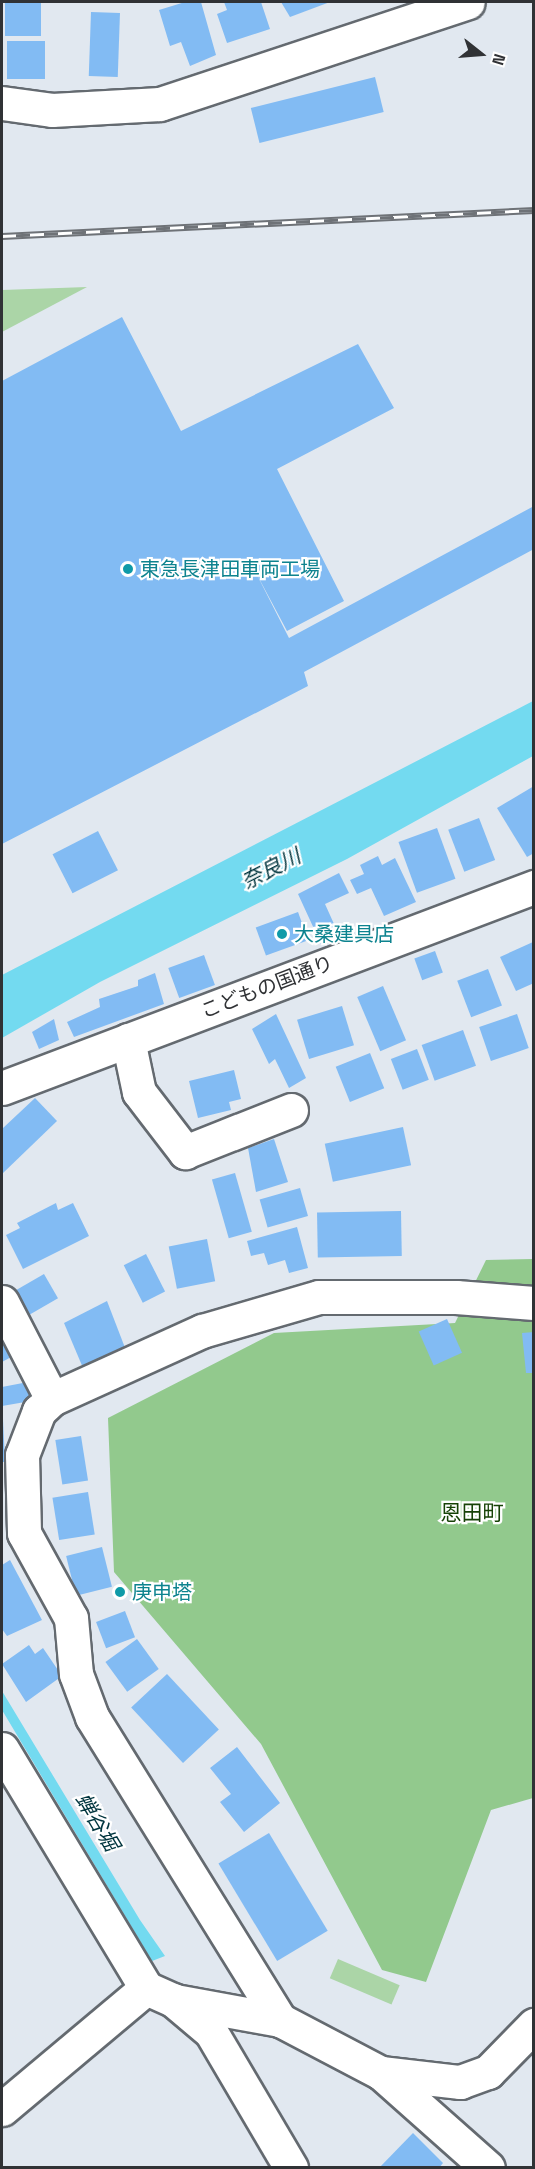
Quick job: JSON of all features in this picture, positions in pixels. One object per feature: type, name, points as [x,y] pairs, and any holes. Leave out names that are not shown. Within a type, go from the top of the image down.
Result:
[{"type":"street","points":[[2,104],[52,110],[160,104],[468,2]]},
{"type":"street","name":"こどもの国通り","points":[[2,1088],[534,887]]},
{"type":"street","points":[[128,1040],[139,1092],[185,1152],[291,1110]]},
{"type":"street","points":[[279,2020],[92,1717],[76,1674],[71,1618],[13,1535],[22,1455],[39,1411],[52,1400],[202,1331],[319,1297],[456,1297],[534,1303]]},
{"type":"street","points":[[2,1302],[52,1400]]},
{"type":"street","points":[[2,1749],[160,1994],[211,2032],[291,2168]]},
{"type":"street","points":[[2,2109],[160,1994],[279,2020],[381,2073],[488,2168]]},
{"type":"street","points":[[381,2073],[460,2082],[488,2072],[534,2025]]},
{"type":"green space","points":[[87,287],[2,332],[2,290]]},
{"type":"green space","points":[[533,1259],[533,1798],[491,1810],[426,1982],[382,1970],[261,1744],[114,1572],[108,1418],[274,1333],[455,1323],[486,1260]]},
{"type":"green space","points":[[338,1959],[400,1985],[391,2005],[330,1978]]},
{"type":"water","name":"奈良川","points":[[533,701],[533,756],[347,859],[100,982],[2,1038],[2,975]]},
{"type":"water","points":[[2,1691],[140,1920],[165,1956],[152,1961],[2,1710]]},
{"type":"building","points":[[5,2],[41,2],[41,36],[5,36]]},
{"type":"building","points":[[185,2],[201,2],[216,55],[190,66],[181,42],[170,46],[159,10]]},
{"type":"building","points":[[224,2],[261,2],[270,29],[227,43],[217,14],[227,10]]},
{"type":"building","points":[[281,2],[330,2],[290,17]]},
{"type":"building","points":[[91,12],[120,13],[118,77],[89,76]]},
{"type":"building","points":[[7,41],[45,41],[45,79],[7,79]]},
{"type":"building","points":[[375,77],[384,112],[260,143],[251,108]]},
{"type":"building","name":"東急長津田車両工場","points":[[122,317],[181,431],[358,344],[394,408],[277,469],[344,601],[287,631],[254,569],[289,638],[534,506],[534,549],[304,672],[308,686],[2,844],[2,381]]},
{"type":"building","points":[[534,786],[534,853],[527,857],[497,808]]},
{"type":"building","points":[[479,818],[495,860],[464,872],[448,830]]},
{"type":"building","points":[[437,828],[455,879],[417,893],[398,842]]},
{"type":"building","points":[[98,831],[118,870],[73,893],[53,854]]},
{"type":"building","points":[[378,856],[382,865],[395,858],[416,902],[384,916],[371,888],[357,894],[350,880],[364,874],[360,865]]},
{"type":"building","points":[[339,873],[349,893],[325,904],[339,935],[321,944],[298,894]]},
{"type":"building","name":"大桑建具店","points":[[298,912],[308,940],[266,956],[256,927]]},
{"type":"building","points":[[533,942],[534,983],[516,991],[500,957]]},
{"type":"building","points":[[435,951],[443,973],[422,980],[414,959]]},
{"type":"building","points":[[204,955],[215,985],[179,998],[168,968]]},
{"type":"building","points":[[488,969],[502,1005],[471,1017],[457,981]]},
{"type":"building","points":[[155,973],[164,1004],[74,1037],[67,1022],[100,1007],[99,999],[138,986],[138,980]]},
{"type":"building","points":[[383,986],[406,1040],[380,1051],[357,997]]},
{"type":"building","points":[[342,1006],[354,1045],[309,1059],[297,1020]]},
{"type":"building","points":[[276,1014],[306,1078],[289,1088],[275,1059],[269,1064],[252,1029]]},
{"type":"building","points":[[517,1014],[529,1048],[491,1061],[479,1027]]},
{"type":"building","points":[[54,1019],[59,1040],[39,1049],[32,1032]]},
{"type":"building","points":[[463,1030],[476,1066],[435,1081],[422,1045]]},
{"type":"building","points":[[417,1049],[429,1080],[403,1090],[391,1059]]},
{"type":"building","points":[[370,1053],[384,1088],[350,1102],[336,1067]]},
{"type":"building","points":[[234,1070],[241,1099],[229,1102],[231,1110],[198,1118],[189,1081]]},
{"type":"building","points":[[35,1098],[57,1121],[2,1174],[2,1129]]},
{"type":"building","points":[[403,1127],[411,1165],[333,1182],[325,1144]]},
{"type":"building","points":[[274,1139],[288,1182],[256,1192],[248,1148]]},
{"type":"building","points":[[235,1173],[252,1232],[229,1238],[212,1180]]},
{"type":"building","points":[[300,1188],[308,1216],[268,1227],[260,1200]]},
{"type":"building","points":[[56,1203],[58,1210],[73,1203],[89,1236],[23,1269],[6,1235],[20,1228],[17,1223]]},
{"type":"building","points":[[401,1211],[402,1256],[318,1257],[317,1212]]},
{"type":"building","points":[[297,1227],[308,1268],[289,1273],[285,1260],[268,1265],[264,1253],[251,1256],[247,1241]]},
{"type":"building","points":[[207,1239],[215,1281],[177,1289],[169,1246]]},
{"type":"building","points":[[146,1254],[165,1291],[143,1303],[124,1265]]},
{"type":"building","points":[[44,1274],[58,1298],[29,1315],[15,1291]]},
{"type":"building","points":[[107,1301],[127,1353],[86,1375],[64,1323]]},
{"type":"building","points":[[447,1319],[462,1353],[434,1365],[419,1332]]},
{"type":"building","points":[[534,1332],[534,1373],[526,1373],[522,1333]]},
{"type":"building","points":[[4,1337],[13,1356],[2,1362],[2,1338]]},
{"type":"building","points":[[28,1382],[31,1401],[2,1406],[2,1387]]},
{"type":"building","points":[[3,1419],[5,1462],[2,1462]]},
{"type":"building","points":[[81,1436],[88,1480],[62,1485],[55,1440]]},
{"type":"building","points":[[88,1492],[95,1534],[59,1540],[52,1498]]},
{"type":"building","points":[[102,1547],[112,1587],[76,1596],[66,1556]]},
{"type":"building","points":[[10,1560],[42,1620],[7,1636],[2,1629],[2,1565]]},
{"type":"building","points":[[125,1611],[135,1637],[106,1648],[96,1622]]},
{"type":"building","points":[[137,1639],[159,1669],[127,1692],[105,1662]]},
{"type":"building","points":[[29,1645],[35,1654],[43,1648],[62,1676],[26,1702],[2,1664]]},
{"type":"building","points":[[167,1674],[219,1730],[183,1763],[131,1707]]},
{"type":"building","points":[[237,1747],[280,1803],[244,1832],[220,1802],[231,1794],[210,1768]]},
{"type":"building","points":[[269,1833],[328,1931],[277,1961],[218,1863]]},
{"type":"building","points":[[413,2133],[443,2163],[439,2168],[379,2168]]},
{"type":"railway","points":[[2,236],[534,210]]},
{"type":"place","name":"東急長津田車両工場","points":[[128,569]]},
{"type":"place","name":"大桑建具店","points":[[282,934]]},
{"type":"place","name":"庚申塔","points":[[120,1592]]},
{"type":"district","name":"恩田町","points":[[472,1513]]},
{"type":"water label","name":"蝉谷堀","points":[[97,1822]]}]
